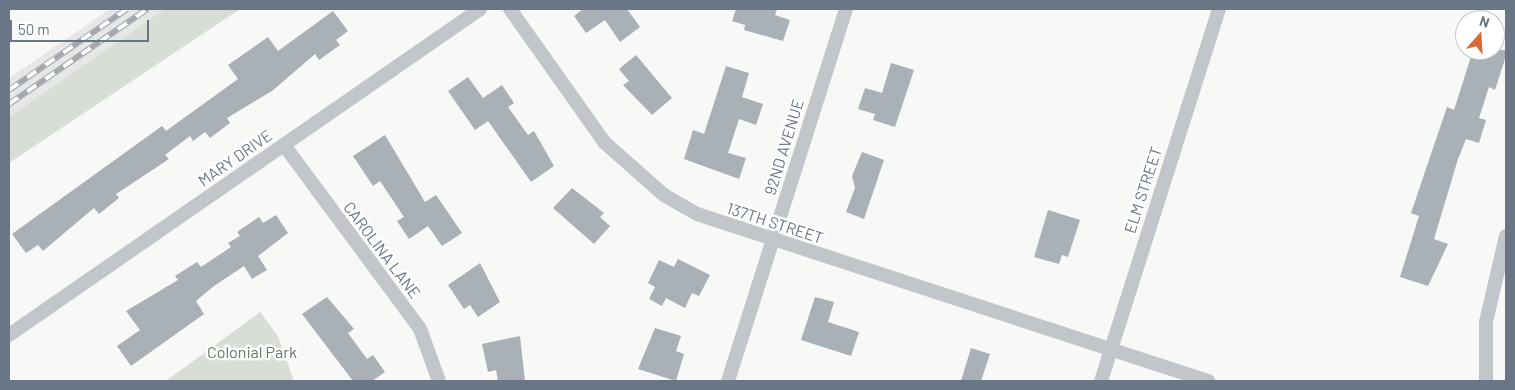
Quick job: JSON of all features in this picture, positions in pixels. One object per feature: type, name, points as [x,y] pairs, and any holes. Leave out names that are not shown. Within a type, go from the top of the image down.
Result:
[{"type":"street","name":"MARY DRIVE","points":[[9,334],[480,9]]},
{"type":"street","name":"137TH STREET","points":[[510,9],[586,121],[632,169],[697,214],[773,241],[1208,381]]},
{"type":"street","name":"92ND AVENUE","points":[[728,381],[846,9]]},
{"type":"street","name":"ELM STREET","points":[[1101,381],[1219,9]]},
{"type":"street","name":"CAROLINA LANE","points":[[284,145],[420,329],[438,381]]},
{"type":"street","points":[[1486,381],[1486,322],[1506,236]]},
{"type":"shaded area","points":[[110,9],[165,9],[9,117],[9,78]]},
{"type":"green space","points":[[165,9],[240,9],[9,163],[9,117]]},
{"type":"green space","name":"Colonial Park","points":[[260,312],[278,336],[294,381],[166,381]]},
{"type":"building","points":[[583,9],[627,9],[640,27],[620,42],[605,20],[586,33],[574,16]]},
{"type":"building","points":[[736,9],[777,9],[775,15],[790,20],[783,41],[744,30],[745,25],[732,21]]},
{"type":"building","points":[[333,11],[348,31],[336,40],[340,45],[319,60],[315,54],[272,91],[227,118],[230,123],[210,138],[205,132],[193,141],[190,136],[165,155],[169,159],[116,194],[119,198],[99,214],[94,208],[43,251],[38,245],[26,253],[12,234],[162,126],[166,131],[238,79],[228,65],[268,37],[278,51]]},
{"type":"building","points":[[636,55],[672,98],[652,115],[623,85],[629,81],[619,69]]},
{"type":"building","points":[[1470,60],[1505,60],[1495,90],[1489,87],[1479,118],[1486,120],[1479,143],[1466,139],[1458,159],[1434,239],[1448,244],[1428,286],[1400,277],[1419,216],[1411,213],[1447,107],[1454,110]]},
{"type":"building","points":[[891,63],[914,70],[895,127],[873,120],[875,114],[858,109],[865,88],[882,93]]},
{"type":"building","points":[[726,66],[749,73],[742,97],[763,104],[756,125],[739,119],[728,153],[746,158],[739,179],[684,159],[693,130],[704,134]]},
{"type":"building","points":[[468,77],[483,98],[502,85],[514,103],[508,107],[528,135],[534,131],[554,166],[531,182],[488,121],[475,130],[448,91]]},
{"type":"building","points":[[385,135],[425,202],[436,195],[462,233],[442,246],[428,226],[409,239],[397,221],[404,217],[380,181],[373,186],[353,156]]},
{"type":"building","points":[[862,152],[884,160],[864,219],[846,212],[855,188],[852,176]]},
{"type":"building","points":[[572,188],[604,213],[600,217],[610,226],[594,244],[553,208]]},
{"type":"building","points":[[1048,210],[1080,220],[1068,257],[1062,255],[1059,264],[1034,257]]},
{"type":"building","points":[[276,215],[288,233],[258,256],[267,270],[252,279],[244,266],[214,286],[196,301],[204,314],[131,366],[117,346],[140,330],[126,311],[178,280],[175,276],[197,262],[201,267],[231,247],[228,243],[240,236],[237,232],[259,217],[263,223]]},
{"type":"building","points":[[678,259],[710,275],[699,296],[692,293],[685,308],[666,298],[662,306],[649,299],[655,287],[648,283],[659,260],[674,267]]},
{"type":"building","points":[[480,263],[500,302],[478,317],[470,305],[464,309],[448,285]]},
{"type":"building","points":[[327,297],[354,329],[348,333],[367,359],[373,355],[385,372],[372,381],[353,381],[302,314]]},
{"type":"building","points":[[815,297],[834,302],[828,322],[859,332],[851,356],[801,340]]},
{"type":"building","points":[[655,328],[681,336],[676,351],[684,354],[676,381],[638,369]]},
{"type":"building","points":[[520,336],[525,381],[498,381],[496,370],[488,372],[482,344]]},
{"type":"building","points":[[971,348],[990,354],[981,381],[961,381]]},
{"type":"railway","points":[[9,90],[127,9]]},
{"type":"railway","points":[[9,104],[147,9]]}]
